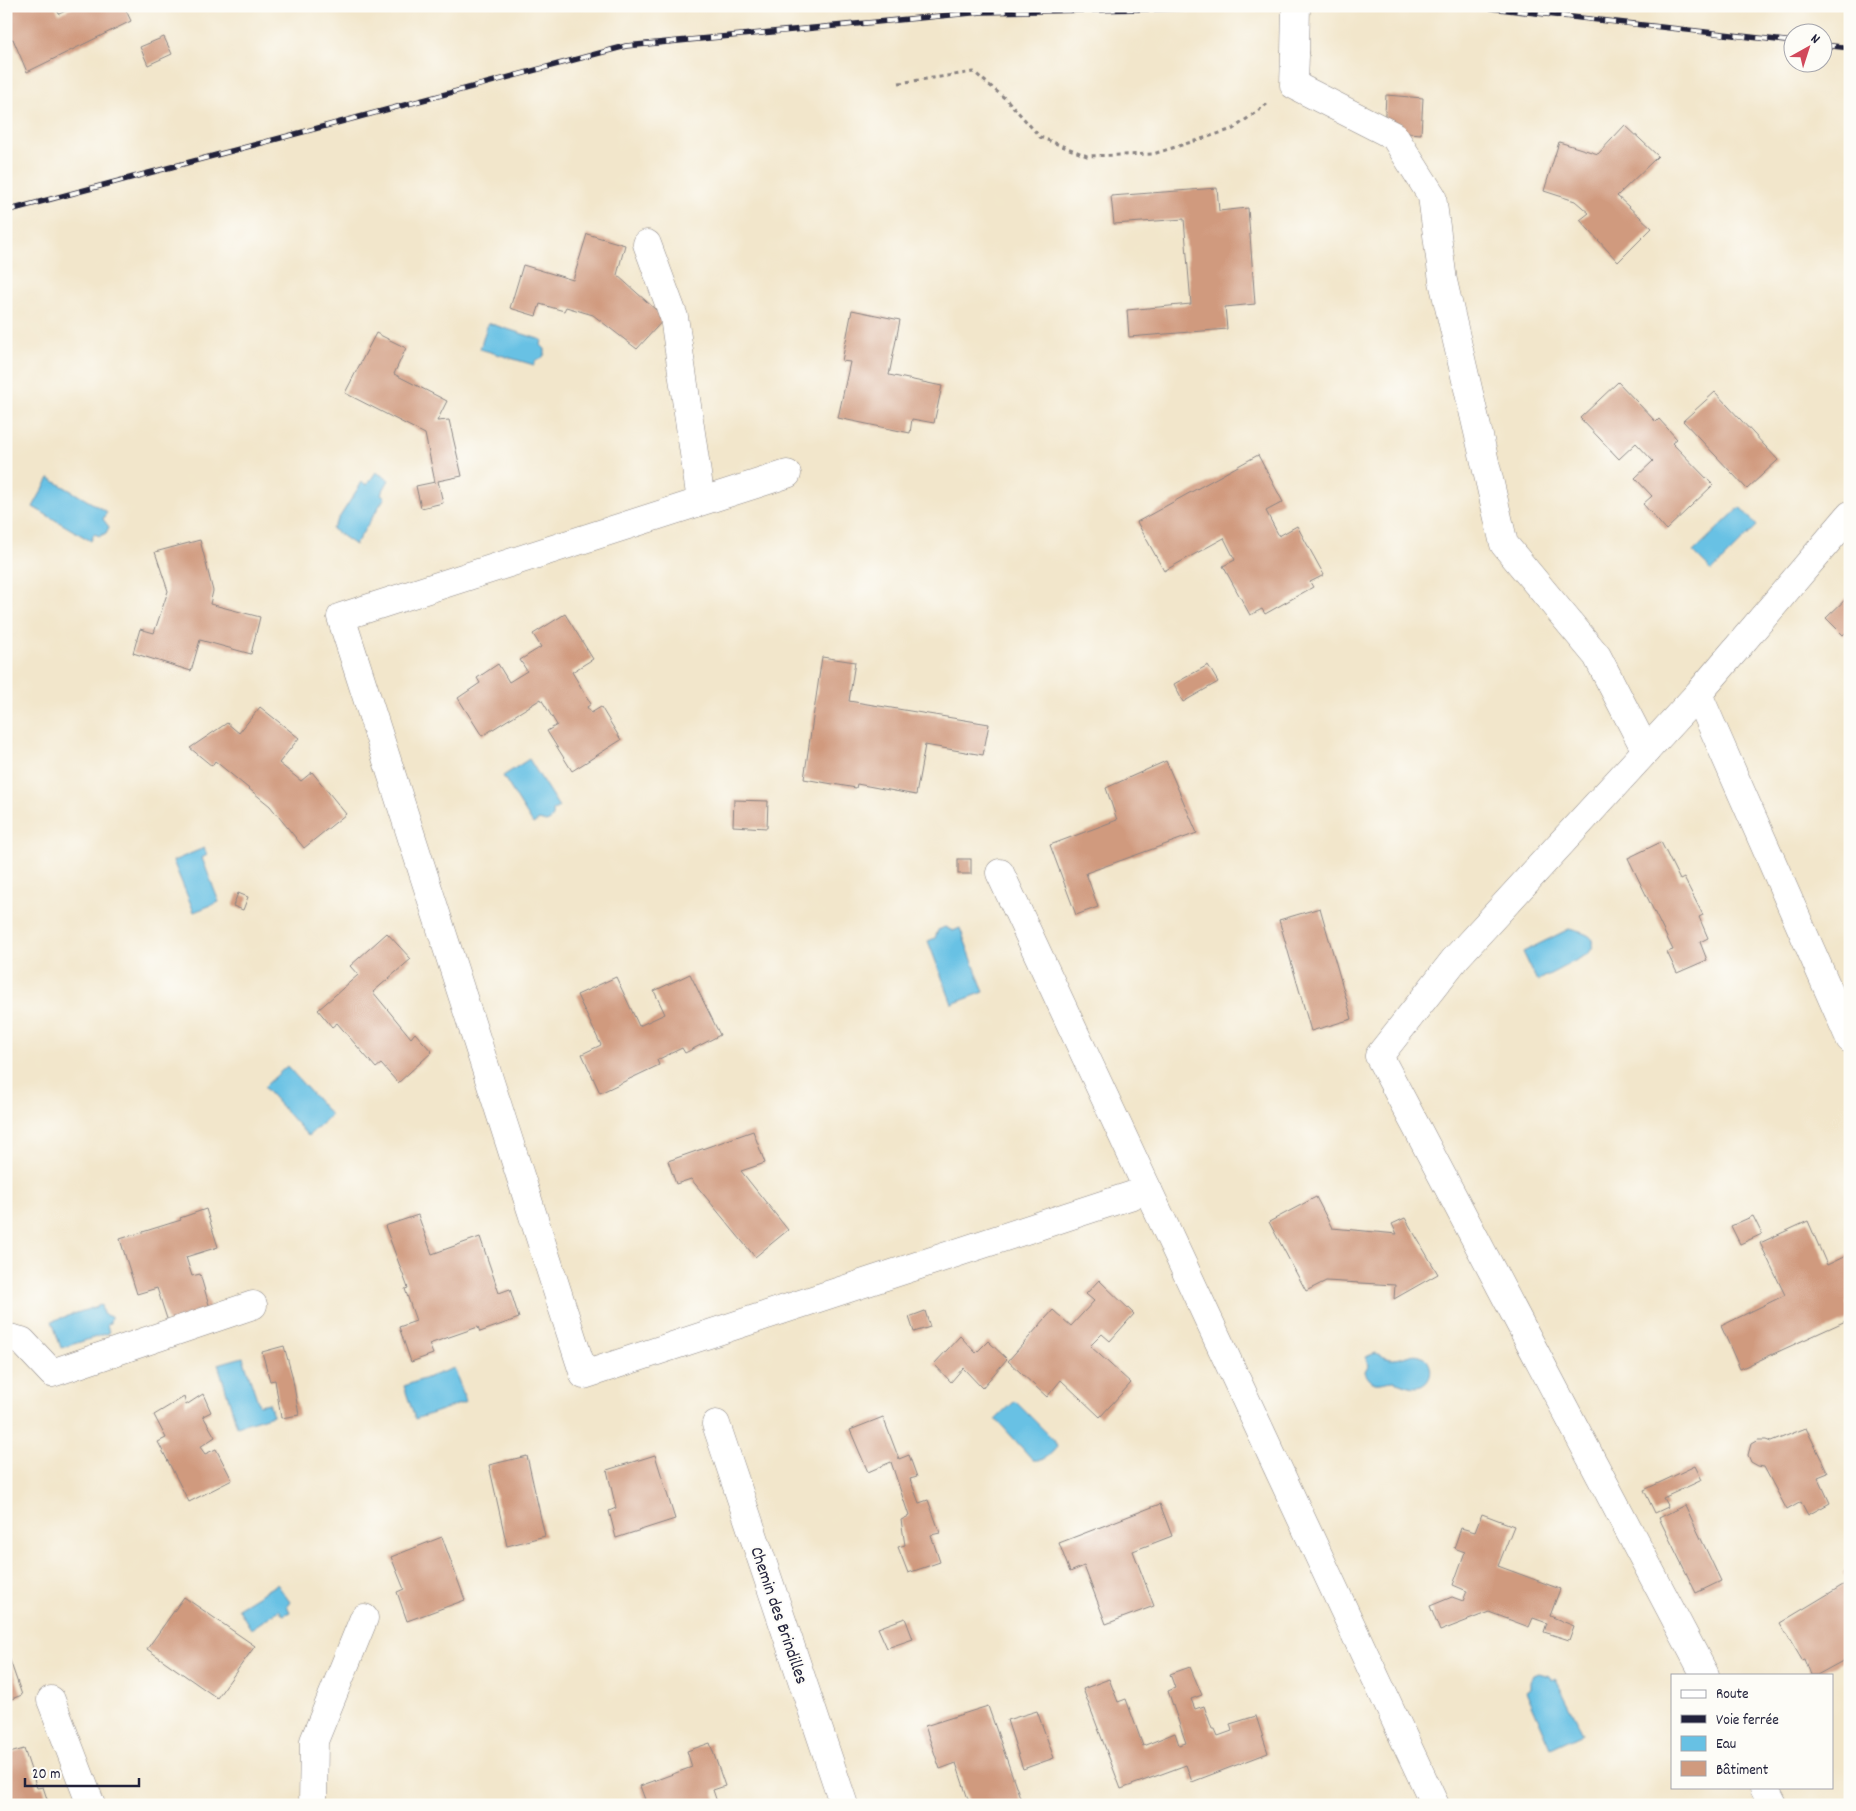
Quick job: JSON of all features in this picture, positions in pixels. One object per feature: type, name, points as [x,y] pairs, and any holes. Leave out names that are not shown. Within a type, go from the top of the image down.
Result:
[{"type":"street","points":[[1296,6],[1294,85],[1394,136],[1432,196],[1442,281],[1504,544],[1597,656],[1646,751]]},
{"type":"street","points":[[647,244],[674,317],[701,501]]},
{"type":"street","points":[[787,474],[341,617],[584,1375],[1148,1190]]},
{"type":"street","points":[[1704,1674],[1379,1056],[1455,959],[1698,694],[1850,515]]},
{"type":"street","points":[[1698,694],[1850,1039]]},
{"type":"street","points":[[1000,873],[1435,1805]]},
{"type":"street","points":[[6,1336],[22,1342],[52,1373],[254,1305]]},
{"type":"street","name":"Chemin des Brindilles","points":[[716,1424],[844,1805]]},
{"type":"street","points":[[313,1805],[314,1740],[364,1618]]},
{"type":"street","points":[[51,1700],[91,1805]]},
{"type":"street","points":[[1764,1788],[1773,1805]]},
{"type":"path","points":[[899,83],[974,72],[1008,101],[1040,137],[1087,156],[1153,154],[1233,129],[1294,85]]},
{"type":"water","points":[[488,323],[542,340],[541,345],[545,349],[545,354],[541,359],[536,360],[534,365],[480,349]]},
{"type":"water","points":[[376,472],[389,480],[381,494],[385,497],[355,545],[332,529],[362,482],[367,485]]},
{"type":"water","points":[[49,478],[107,512],[103,519],[109,527],[106,533],[100,536],[94,534],[91,541],[33,507]]},
{"type":"water","points":[[1740,507],[1757,526],[1712,571],[1693,552]]},
{"type":"water","points":[[529,759],[559,807],[553,811],[553,817],[546,822],[539,820],[533,824],[503,776]]},
{"type":"water","points":[[204,848],[207,855],[202,858],[219,902],[194,912],[173,861]]},
{"type":"water","points":[[945,927],[953,931],[960,928],[984,992],[952,1004],[928,941],[935,938],[938,930]]},
{"type":"water","points":[[1569,929],[1589,936],[1593,943],[1592,948],[1588,954],[1537,981],[1523,952]]},
{"type":"water","points":[[287,1066],[331,1115],[308,1136],[264,1087]]},
{"type":"water","points":[[101,1305],[103,1314],[111,1317],[110,1323],[107,1324],[109,1333],[61,1348],[52,1321]]},
{"type":"water","points":[[1376,1353],[1392,1359],[1413,1354],[1420,1355],[1430,1365],[1429,1379],[1418,1387],[1394,1381],[1375,1383],[1369,1379],[1365,1372],[1369,1365],[1365,1357]]},
{"type":"water","points":[[243,1357],[259,1405],[269,1403],[273,1415],[237,1426],[218,1364]]},
{"type":"water","points":[[454,1368],[466,1402],[415,1419],[404,1386]]},
{"type":"water","points":[[1015,1401],[1054,1440],[1057,1447],[1052,1453],[1041,1460],[1033,1460],[996,1419]]},
{"type":"water","points":[[277,1584],[290,1602],[287,1606],[290,1612],[283,1615],[279,1610],[251,1629],[238,1608]]},
{"type":"water","points":[[1538,1673],[1549,1676],[1552,1680],[1555,1678],[1583,1733],[1551,1748],[1526,1691],[1530,1688],[1533,1675]]},
{"type":"building","points":[[6,6],[55,6],[59,14],[76,6],[124,6],[131,21],[27,72],[13,39],[7,40],[6,38]]},
{"type":"building","points":[[164,37],[172,54],[148,65],[140,47]]},
{"type":"building","points":[[1386,95],[1423,98],[1421,134],[1384,131]]},
{"type":"building","points":[[1625,125],[1658,156],[1617,196],[1652,228],[1618,262],[1580,220],[1589,213],[1575,201],[1544,191],[1559,142],[1598,154]]},
{"type":"building","points":[[1217,188],[1219,211],[1248,208],[1255,304],[1225,307],[1227,329],[1129,337],[1127,310],[1191,304],[1184,219],[1114,224],[1111,196]]},
{"type":"building","points":[[587,234],[625,245],[617,275],[665,318],[637,349],[593,315],[566,307],[564,311],[540,304],[536,316],[510,308],[523,265],[573,280]]},
{"type":"building","points":[[852,310],[900,320],[889,375],[942,386],[934,423],[912,419],[910,433],[838,418],[850,362],[842,361]]},
{"type":"building","points":[[376,333],[406,348],[394,374],[447,401],[437,421],[449,420],[462,476],[438,481],[443,503],[421,508],[416,486],[435,482],[425,434],[345,393]]},
{"type":"building","points":[[1618,382],[1656,422],[1659,419],[1677,439],[1672,443],[1713,485],[1666,530],[1643,504],[1652,496],[1635,478],[1653,461],[1636,443],[1619,459],[1580,418]]},
{"type":"building","points":[[1715,392],[1778,460],[1747,489],[1683,421]]},
{"type":"building","points":[[1258,455],[1283,502],[1266,511],[1279,536],[1297,526],[1324,575],[1310,582],[1313,587],[1265,614],[1262,609],[1250,615],[1223,566],[1235,560],[1224,538],[1164,571],[1137,522]]},
{"type":"building","points":[[200,540],[213,591],[210,604],[260,617],[251,654],[200,640],[191,671],[133,653],[140,629],[154,633],[168,591],[155,552]]},
{"type":"building","points":[[1850,595],[1850,629],[1843,635],[1826,618]]},
{"type":"building","points":[[565,614],[593,659],[572,672],[591,704],[587,707],[591,713],[601,707],[621,740],[572,771],[547,731],[557,725],[541,699],[482,736],[458,698],[480,683],[477,678],[498,664],[509,682],[527,671],[520,660],[541,647],[533,634]]},
{"type":"building","points":[[822,657],[855,662],[849,701],[989,724],[983,755],[925,745],[916,795],[857,784],[856,788],[804,779]]},
{"type":"building","points":[[1208,665],[1218,682],[1183,702],[1174,684]]},
{"type":"building","points":[[260,707],[299,738],[279,763],[301,781],[312,772],[346,814],[304,848],[270,806],[215,761],[212,766],[190,748],[227,723],[239,733]]},
{"type":"building","points":[[1166,761],[1197,833],[1086,873],[1098,907],[1076,915],[1050,845],[1117,820],[1106,788]]},
{"type":"building","points":[[734,800],[768,801],[767,828],[733,826]]},
{"type":"building","points":[[1661,842],[1680,880],[1684,878],[1703,915],[1699,917],[1708,938],[1700,942],[1707,960],[1677,973],[1667,952],[1673,950],[1628,858]]},
{"type":"building","points":[[958,859],[971,859],[971,874],[958,874]]},
{"type":"building","points":[[238,893],[248,897],[243,910],[233,906]]},
{"type":"building","points":[[1320,908],[1352,1019],[1311,1031],[1279,920]]},
{"type":"building","points":[[387,933],[411,959],[373,992],[411,1038],[415,1033],[432,1052],[398,1083],[381,1064],[376,1068],[337,1023],[332,1027],[318,1010],[358,975],[350,966]]},
{"type":"building","points":[[690,974],[720,1035],[685,1053],[682,1048],[657,1060],[659,1065],[600,1093],[582,1054],[601,1045],[577,995],[616,977],[639,1026],[665,1014],[654,991]]},
{"type":"building","points":[[753,1131],[765,1163],[741,1171],[788,1230],[755,1257],[691,1179],[676,1184],[668,1161]]},
{"type":"building","points":[[1316,1197],[1332,1228],[1397,1234],[1392,1224],[1405,1218],[1438,1274],[1394,1299],[1395,1285],[1326,1281],[1306,1291],[1269,1222]]},
{"type":"building","points":[[206,1209],[218,1247],[186,1257],[192,1276],[200,1274],[212,1315],[170,1328],[157,1288],[137,1294],[120,1239],[181,1220],[180,1218]]},
{"type":"building","points":[[418,1215],[432,1254],[480,1237],[499,1293],[510,1289],[519,1318],[480,1332],[478,1327],[429,1344],[433,1354],[411,1362],[399,1327],[416,1321],[405,1289],[408,1288],[385,1226]]},
{"type":"building","points":[[1753,1216],[1762,1234],[1740,1244],[1731,1226]]},
{"type":"building","points":[[1808,1221],[1827,1265],[1850,1254],[1850,1301],[1846,1303],[1850,1310],[1850,1319],[1740,1369],[1721,1326],[1785,1295],[1760,1243]]},
{"type":"building","points":[[1099,1280],[1134,1314],[1110,1341],[1102,1334],[1090,1346],[1131,1383],[1100,1417],[1061,1380],[1047,1397],[1008,1361],[1053,1310],[1071,1326],[1094,1301],[1086,1294]]},
{"type":"building","points":[[925,1311],[930,1327],[914,1332],[909,1317]]},
{"type":"building","points":[[960,1336],[976,1353],[988,1341],[1007,1359],[982,1388],[963,1368],[951,1382],[934,1364]]},
{"type":"building","points":[[284,1346],[292,1375],[299,1415],[281,1418],[275,1380],[270,1381],[262,1352]]},
{"type":"building","points":[[203,1394],[211,1412],[203,1416],[215,1437],[200,1447],[205,1454],[216,1449],[232,1480],[189,1502],[158,1442],[166,1438],[154,1415],[184,1397],[186,1405]]},
{"type":"building","points":[[883,1417],[899,1459],[909,1455],[917,1477],[910,1479],[919,1503],[928,1500],[940,1533],[931,1535],[940,1562],[908,1573],[898,1547],[905,1545],[901,1520],[909,1516],[891,1462],[868,1472],[850,1430]]},
{"type":"building","points":[[1806,1428],[1828,1473],[1818,1477],[1830,1503],[1808,1515],[1801,1502],[1787,1510],[1764,1467],[1751,1462],[1748,1455],[1751,1444],[1758,1440],[1771,1442]]},
{"type":"building","points":[[655,1455],[675,1519],[616,1538],[609,1511],[616,1508],[607,1470]]},
{"type":"building","points":[[527,1456],[545,1536],[507,1546],[489,1465]]},
{"type":"building","points":[[1695,1466],[1702,1480],[1663,1498],[1668,1507],[1655,1513],[1644,1490]]},
{"type":"building","points":[[1160,1504],[1172,1536],[1133,1551],[1154,1606],[1106,1624],[1084,1566],[1070,1572],[1059,1543]]},
{"type":"building","points":[[1685,1505],[1721,1581],[1696,1593],[1659,1518]]},
{"type":"building","points":[[1482,1514],[1514,1526],[1498,1566],[1560,1589],[1550,1616],[1574,1626],[1569,1640],[1544,1632],[1547,1623],[1533,1618],[1529,1627],[1489,1612],[1440,1631],[1430,1606],[1452,1597],[1463,1601],[1467,1591],[1453,1585],[1465,1552],[1454,1548],[1461,1528],[1475,1532]]},
{"type":"building","points":[[442,1537],[465,1600],[407,1621],[397,1592],[404,1589],[391,1557]]},
{"type":"building","points":[[1850,1568],[1850,1657],[1819,1674],[1811,1674],[1805,1659],[1802,1660],[1780,1623],[1848,1582],[1844,1572]]},
{"type":"building","points":[[184,1597],[255,1646],[217,1698],[147,1649]]},
{"type":"building","points":[[905,1618],[913,1639],[887,1648],[878,1628]]},
{"type":"building","points":[[6,1649],[22,1695],[6,1701]]},
{"type":"building","points":[[1190,1667],[1202,1695],[1191,1699],[1195,1709],[1204,1706],[1212,1729],[1215,1729],[1218,1736],[1232,1731],[1230,1724],[1256,1716],[1268,1753],[1192,1782],[1186,1765],[1121,1789],[1083,1689],[1109,1679],[1118,1702],[1126,1699],[1143,1746],[1175,1733],[1179,1745],[1186,1743],[1168,1691],[1175,1688],[1170,1674]]},
{"type":"building","points":[[988,1706],[1022,1803],[1028,1801],[1029,1805],[970,1805],[956,1763],[940,1769],[925,1726]]},
{"type":"building","points":[[1037,1711],[1054,1758],[1023,1769],[1007,1720]]},
{"type":"building","points":[[710,1743],[725,1786],[713,1790],[718,1805],[647,1805],[640,1786],[692,1767],[687,1751]]},
{"type":"building","points":[[24,1749],[37,1788],[43,1787],[49,1805],[6,1805],[6,1754]]},
{"type":"railway","points":[[6,211],[626,46],[982,12],[1306,6]]},
{"type":"railway","points":[[1473,6],[1784,41]]},
{"type":"railway","points":[[1834,46],[1850,48]]}]
